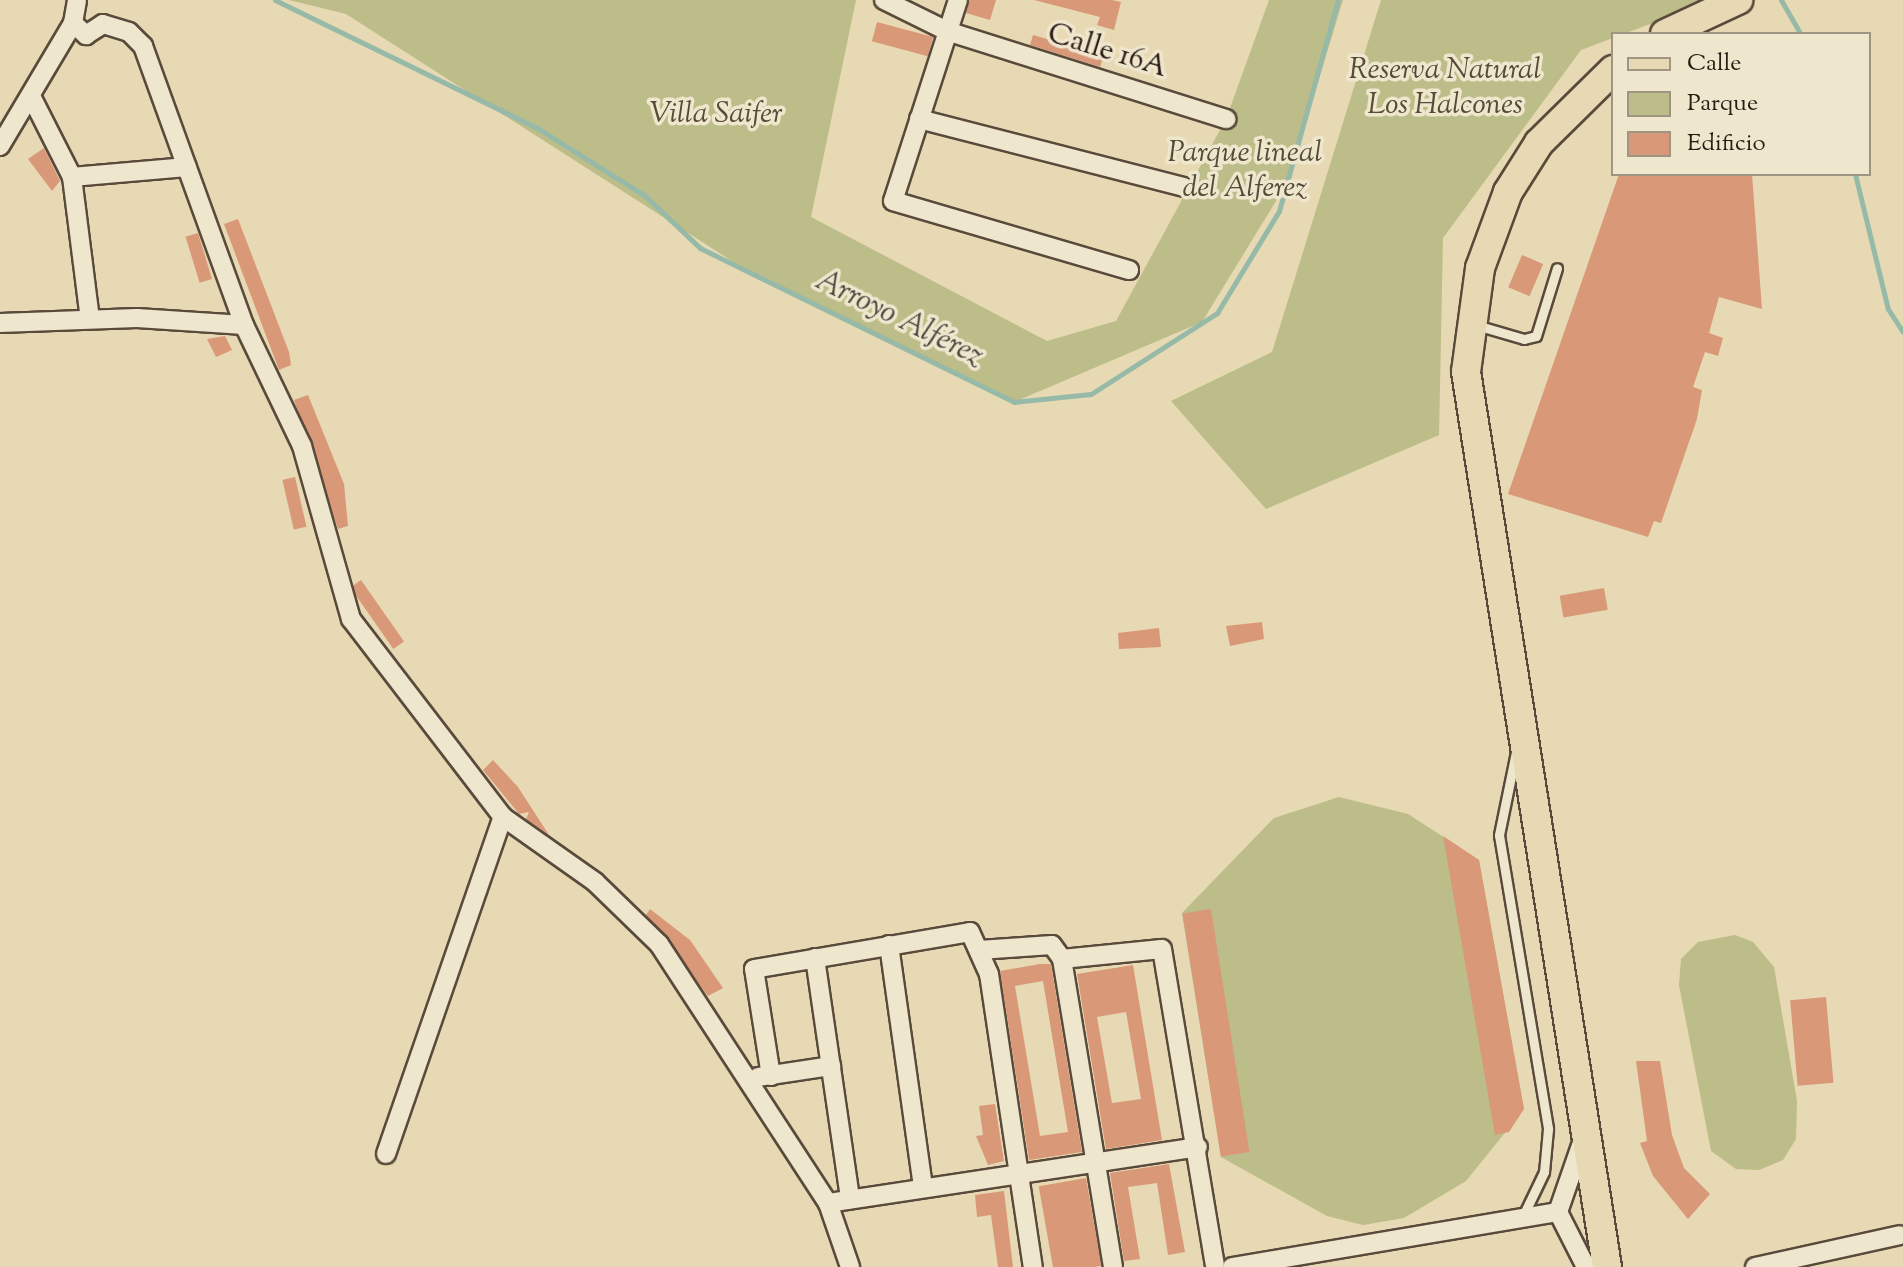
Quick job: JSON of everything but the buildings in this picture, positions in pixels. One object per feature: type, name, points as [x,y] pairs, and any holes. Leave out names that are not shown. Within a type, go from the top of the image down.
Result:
[{"type":"main road","points":[[1669,32],[1738,0]]},
{"type":"main road","points":[[1607,1267],[1471,432],[1469,323],[1496,220],[1523,165],[1611,72]]},
{"type":"street","points":[[0,146],[32,98],[73,23],[77,0]]},
{"type":"street","name":"Calle 16A","points":[[884,0],[947,31],[1226,119]]},
{"type":"street","points":[[958,0],[893,201],[1129,270]]},
{"type":"street","points":[[73,23],[86,35],[103,24],[137,37],[244,325],[302,446],[351,619],[503,817],[595,882],[659,944],[828,1203],[850,1267]]},
{"type":"street","points":[[32,98],[72,177],[90,319]]},
{"type":"street","points":[[919,119],[1184,187]]},
{"type":"street","points":[[72,177],[187,167]]},
{"type":"street","points":[[0,323],[90,319],[244,325]]},
{"type":"street","points":[[386,1154],[503,817]]},
{"type":"street","points":[[771,1076],[754,969],[970,932],[989,974],[1033,1267]]},
{"type":"street","points":[[889,945],[923,1188]]},
{"type":"street","points":[[979,950],[1052,945],[1062,959],[1113,1267]]},
{"type":"street","points":[[1062,959],[1162,949],[1217,1266],[1558,1212]]},
{"type":"street","points":[[815,958],[850,1199]]},
{"type":"street","points":[[747,1079],[831,1066]]},
{"type":"street","points":[[1586,1267],[1558,1212],[1587,1131]]},
{"type":"street","points":[[828,1203],[1198,1147]]},
{"type":"street","points":[[1755,1267],[1900,1235]]},
{"type":"lane","points":[[1469,323],[1524,339],[1536,336],[1557,268]]},
{"type":"lane","points":[[1520,740],[1499,835],[1549,1139],[1544,1172],[1522,1218]]},
{"type":"green space","points":[[289,0],[856,0],[811,217],[1047,341],[1116,321],[1226,119],[1269,0],[1343,0],[1287,183],[1202,322],[1014,402],[760,279],[346,14]]},
{"type":"green space","name":"Reserva Natural Los Halcones","points":[[1381,0],[1714,0],[1629,32],[1611,32],[1611,39],[1581,50],[1443,238],[1439,435],[1266,509],[1171,401],[1272,352]]},
{"type":"green space","points":[[1339,797],[1408,814],[1479,860],[1524,1109],[1466,1181],[1404,1218],[1363,1225],[1327,1216],[1221,1157],[1182,913],[1274,818]]},
{"type":"green space","points":[[1735,935],[1753,942],[1774,967],[1797,1101],[1796,1139],[1783,1160],[1759,1170],[1736,1169],[1711,1151],[1679,985],[1681,959],[1698,942]]},
{"type":"waterway","name":"Arroyo Alférez","points":[[275,0],[539,129],[644,195],[700,248],[1014,402],[1091,394],[1217,313],[1279,211],[1338,0]]},
{"type":"waterway","name":"Arroyo Alférez","points":[[1781,0],[1800,32]]},
{"type":"waterway","name":"Arroyo Alférez","points":[[1855,176],[1888,309],[1903,332]]},
{"type":"park label","name":"Villa Saifer","points":[[716,115]]},
{"type":"park label","name":"Parque lineal del Alferez","points":[[1245,171]]}]
